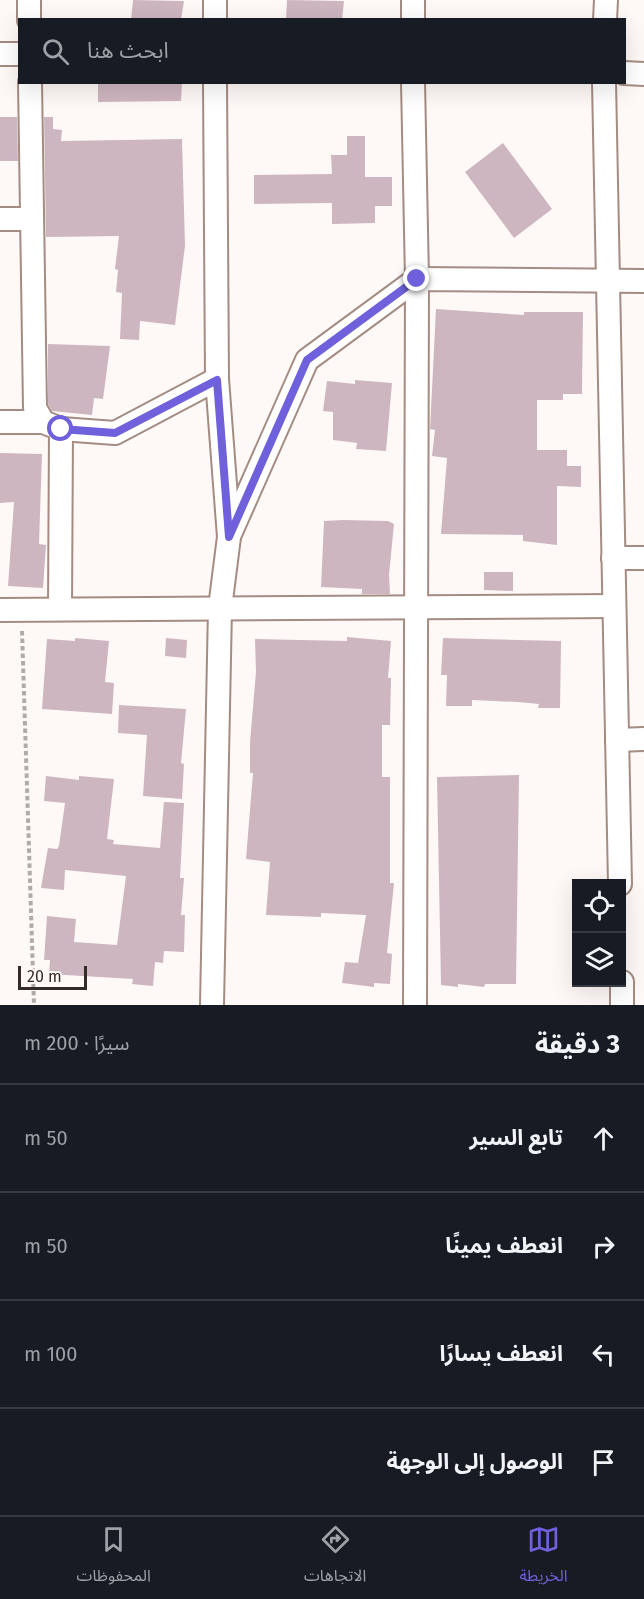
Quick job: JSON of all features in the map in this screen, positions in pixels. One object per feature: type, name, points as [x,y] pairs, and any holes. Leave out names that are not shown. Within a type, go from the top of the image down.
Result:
[{"type":"street","points":[[29,0],[29,18]]},
{"type":"street","points":[[215,0],[215,18]]},
{"type":"street","points":[[413,0],[413,18]]},
{"type":"street","points":[[605,18],[606,0]]},
{"type":"street","points":[[0,54],[18,54]]},
{"type":"street","points":[[626,73],[644,74]]},
{"type":"street","points":[[30,84],[35,408],[52,425],[60,609]]},
{"type":"street","points":[[212,1005],[220,608],[229,537],[217,380],[215,84]]},
{"type":"street","points":[[413,84],[417,279],[415,1005]]},
{"type":"street","points":[[604,84],[620,879]]},
{"type":"street","points":[[0,219],[32,219]]},
{"type":"street","points":[[229,537],[307,360],[417,279],[644,281]]},
{"type":"street","points":[[0,422],[52,425],[115,433],[217,380]]},
{"type":"street","points":[[613,558],[644,558]]},
{"type":"street","points":[[11,610],[614,606]]},
{"type":"street","points":[[617,740],[644,739]]},
{"type":"street","points":[[621,987],[622,1005]]},
{"type":"path","points":[[11,610],[34,1005]]},
{"type":"building","points":[[133,0],[184,1],[181,18],[131,18]]},
{"type":"building","points":[[287,0],[344,1],[342,18],[286,18]]},
{"type":"building","points":[[98,84],[182,84],[181,101],[98,102]]},
{"type":"building","points":[[0,117],[17,117],[18,161],[0,161]]},
{"type":"building","points":[[44,117],[53,117],[53,129],[62,130],[61,141],[182,139],[185,246],[175,325],[140,321],[139,340],[120,339],[122,293],[116,292],[118,270],[115,269],[119,236],[46,237]]},
{"type":"building","points":[[347,136],[365,136],[365,177],[392,177],[392,206],[375,206],[375,223],[332,224],[332,203],[254,204],[254,175],[332,174],[331,155],[347,155]]},
{"type":"building","points":[[503,143],[552,209],[514,238],[465,172]]},
{"type":"building","points":[[436,309],[524,315],[524,312],[583,312],[582,394],[563,394],[563,400],[537,400],[537,450],[567,450],[567,466],[581,466],[581,487],[557,486],[557,545],[523,541],[523,535],[441,534],[447,458],[432,456],[435,430],[430,429]]},
{"type":"building","points":[[48,344],[110,346],[103,399],[94,398],[92,415],[52,411],[48,404]]},
{"type":"building","points":[[355,380],[392,383],[386,451],[356,449],[357,443],[333,440],[333,412],[323,411],[327,381],[355,384]]},
{"type":"building","points":[[0,453],[42,454],[39,544],[46,545],[43,588],[8,586],[14,502],[0,503]]},
{"type":"building","points":[[324,521],[388,521],[394,524],[389,575],[390,594],[362,594],[362,589],[321,587]]},
{"type":"building","points":[[484,572],[513,572],[513,591],[484,590]]},
{"type":"building","points":[[347,637],[391,641],[388,678],[391,678],[390,725],[382,725],[382,777],[390,777],[390,883],[394,883],[387,953],[392,954],[390,984],[374,983],[374,987],[342,983],[345,962],[358,963],[366,915],[321,913],[321,917],[266,915],[270,862],[246,859],[253,773],[250,773],[250,742],[256,672],[255,639],[347,641]]},
{"type":"building","points":[[75,638],[109,641],[105,682],[114,683],[112,714],[42,709],[47,639],[75,641]]},
{"type":"building","points":[[166,638],[187,640],[186,658],[165,656]]},
{"type":"building","points":[[443,638],[561,641],[560,708],[538,708],[539,704],[518,702],[472,700],[472,706],[446,706],[447,675],[441,675]]},
{"type":"building","points":[[119,705],[186,709],[181,763],[184,764],[182,799],[143,796],[147,735],[118,733]]},
{"type":"building","points":[[519,775],[516,984],[485,984],[484,987],[441,985],[437,777]]},
{"type":"building","points":[[46,776],[79,780],[79,776],[114,779],[107,839],[114,840],[113,844],[160,848],[164,802],[184,803],[180,878],[184,878],[181,915],[185,915],[184,952],[164,951],[163,963],[155,962],[153,986],[132,984],[133,979],[49,974],[50,960],[44,960],[47,916],[76,919],[74,942],[117,945],[126,876],[65,870],[64,890],[41,888],[48,848],[57,849],[59,846],[65,803],[44,801]]},
{"type":"route","points":[[61,429],[115,433],[217,380],[229,537],[307,360],[417,279]]}]
